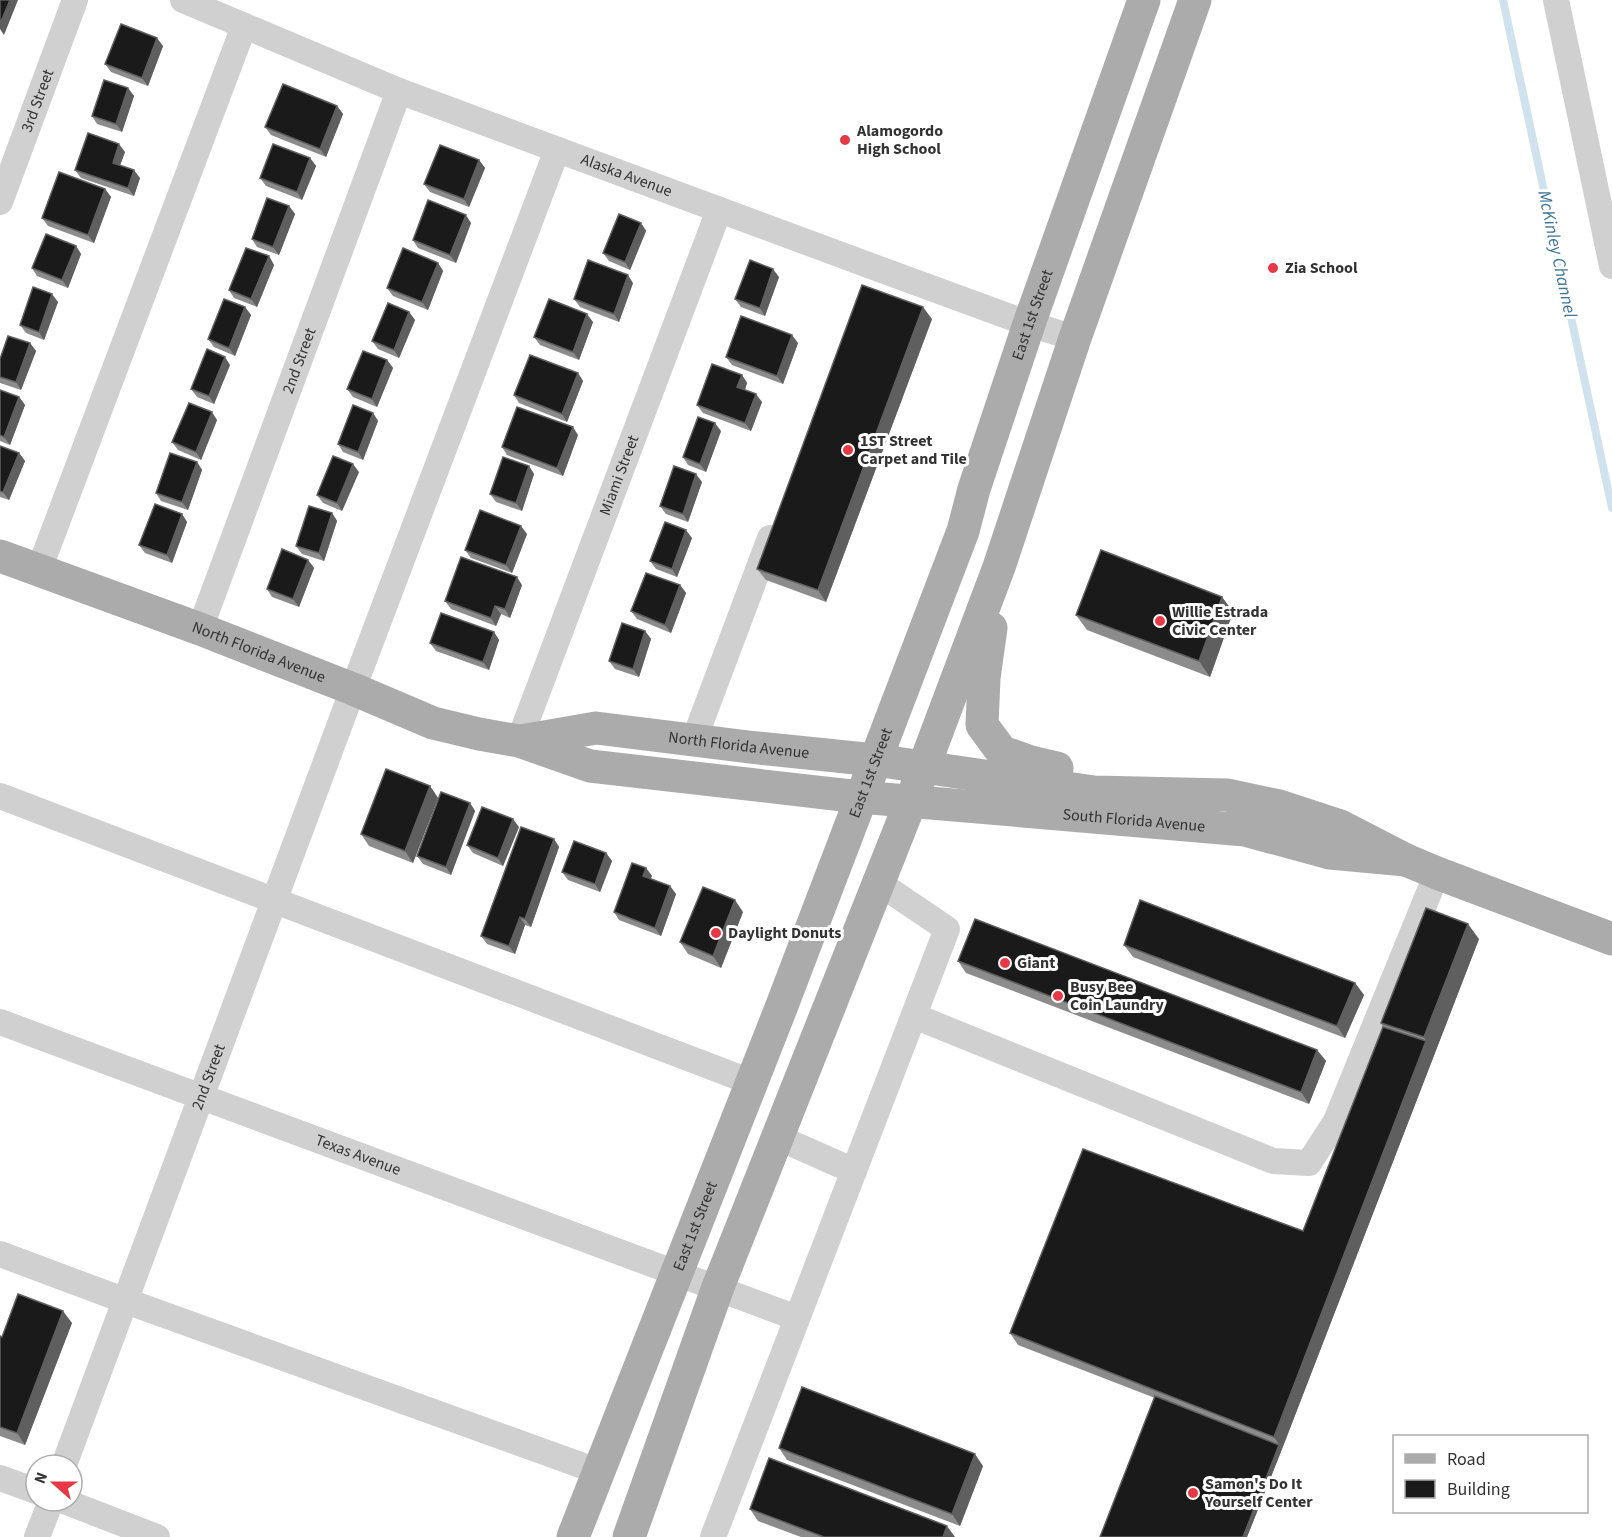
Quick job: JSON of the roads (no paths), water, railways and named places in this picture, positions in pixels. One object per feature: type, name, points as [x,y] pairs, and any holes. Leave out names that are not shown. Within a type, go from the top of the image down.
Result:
[{"type":"main road","name":"East 1st Street","points":[[573,1537],[963,531],[974,489],[1029,324],[1144,0]]},
{"type":"main road","points":[[631,1536],[718,1287],[879,883],[999,567],[1075,338],[1195,0]]},
{"type":"main road","name":"North Florida Avenue","points":[[0,556],[200,629],[433,723],[519,741],[590,766],[860,797]]},
{"type":"main road","points":[[999,567],[984,678],[982,725],[1002,752],[1031,762],[1084,774],[1174,781],[1227,795]]},
{"type":"main road","name":"North Florida Avenue","points":[[519,741],[596,728],[924,766]]},
{"type":"main road","name":"South Florida Avenue","points":[[924,766],[1094,792],[1227,795],[1279,806],[1340,826],[1406,860],[1437,873],[1612,939]]},
{"type":"main road","name":"South Florida Avenue","points":[[860,797],[1245,830],[1330,853],[1406,860]]},
{"type":"street","name":"3rd Street","points":[[0,202],[75,0]]},
{"type":"street","name":"Alaska Avenue","points":[[183,0],[399,91],[719,210],[867,277],[1075,338]]},
{"type":"street","points":[[1556,0],[1612,266]]},
{"type":"street","points":[[39,570],[244,26]]},
{"type":"street","name":"2nd Street","points":[[200,629],[399,91]]},
{"type":"street","name":"2nd Street","points":[[69,1453],[353,689],[557,150]]},
{"type":"street","name":"Miami Street","points":[[519,741],[719,210]]},
{"type":"street","points":[[694,740],[776,520]]},
{"type":"street","points":[[0,796],[751,1082]]},
{"type":"street","points":[[914,1016],[1273,1161],[1309,1163],[1336,1120],[1437,873]]},
{"type":"street","points":[[713,1537],[947,929],[879,883]]},
{"type":"street","name":"Texas Avenue","points":[[0,1022],[797,1318]]},
{"type":"street","points":[[777,1137],[854,1171]]},
{"type":"street","points":[[0,1254],[597,1471]]},
{"type":"street","points":[[0,1478],[24,1487]]},
{"type":"street","points":[[84,1509],[157,1537]]},
{"type":"street","points":[[37,1537],[46,1513]]},
{"type":"waterway","name":"McKinley Channel","points":[[1503,0],[1612,508]]},
{"type":"place","name":"Alamogordo High School","points":[[845,140]]},
{"type":"place","name":"Zia School","points":[[1273,268]]},
{"type":"place","name":"1ST Street Carpet and Tile","points":[[848,450]]},
{"type":"place","name":"Willie Estrada Civic Center","points":[[1160,621]]},
{"type":"place","name":"Daylight Donuts","points":[[716,933]]},
{"type":"place","name":"Giant","points":[[1005,963]]},
{"type":"place","name":"Busy Bee Coin Laundry","points":[[1058,996]]},
{"type":"place","name":"Samon's Do It Yourself Center","points":[[1193,1493]]}]
